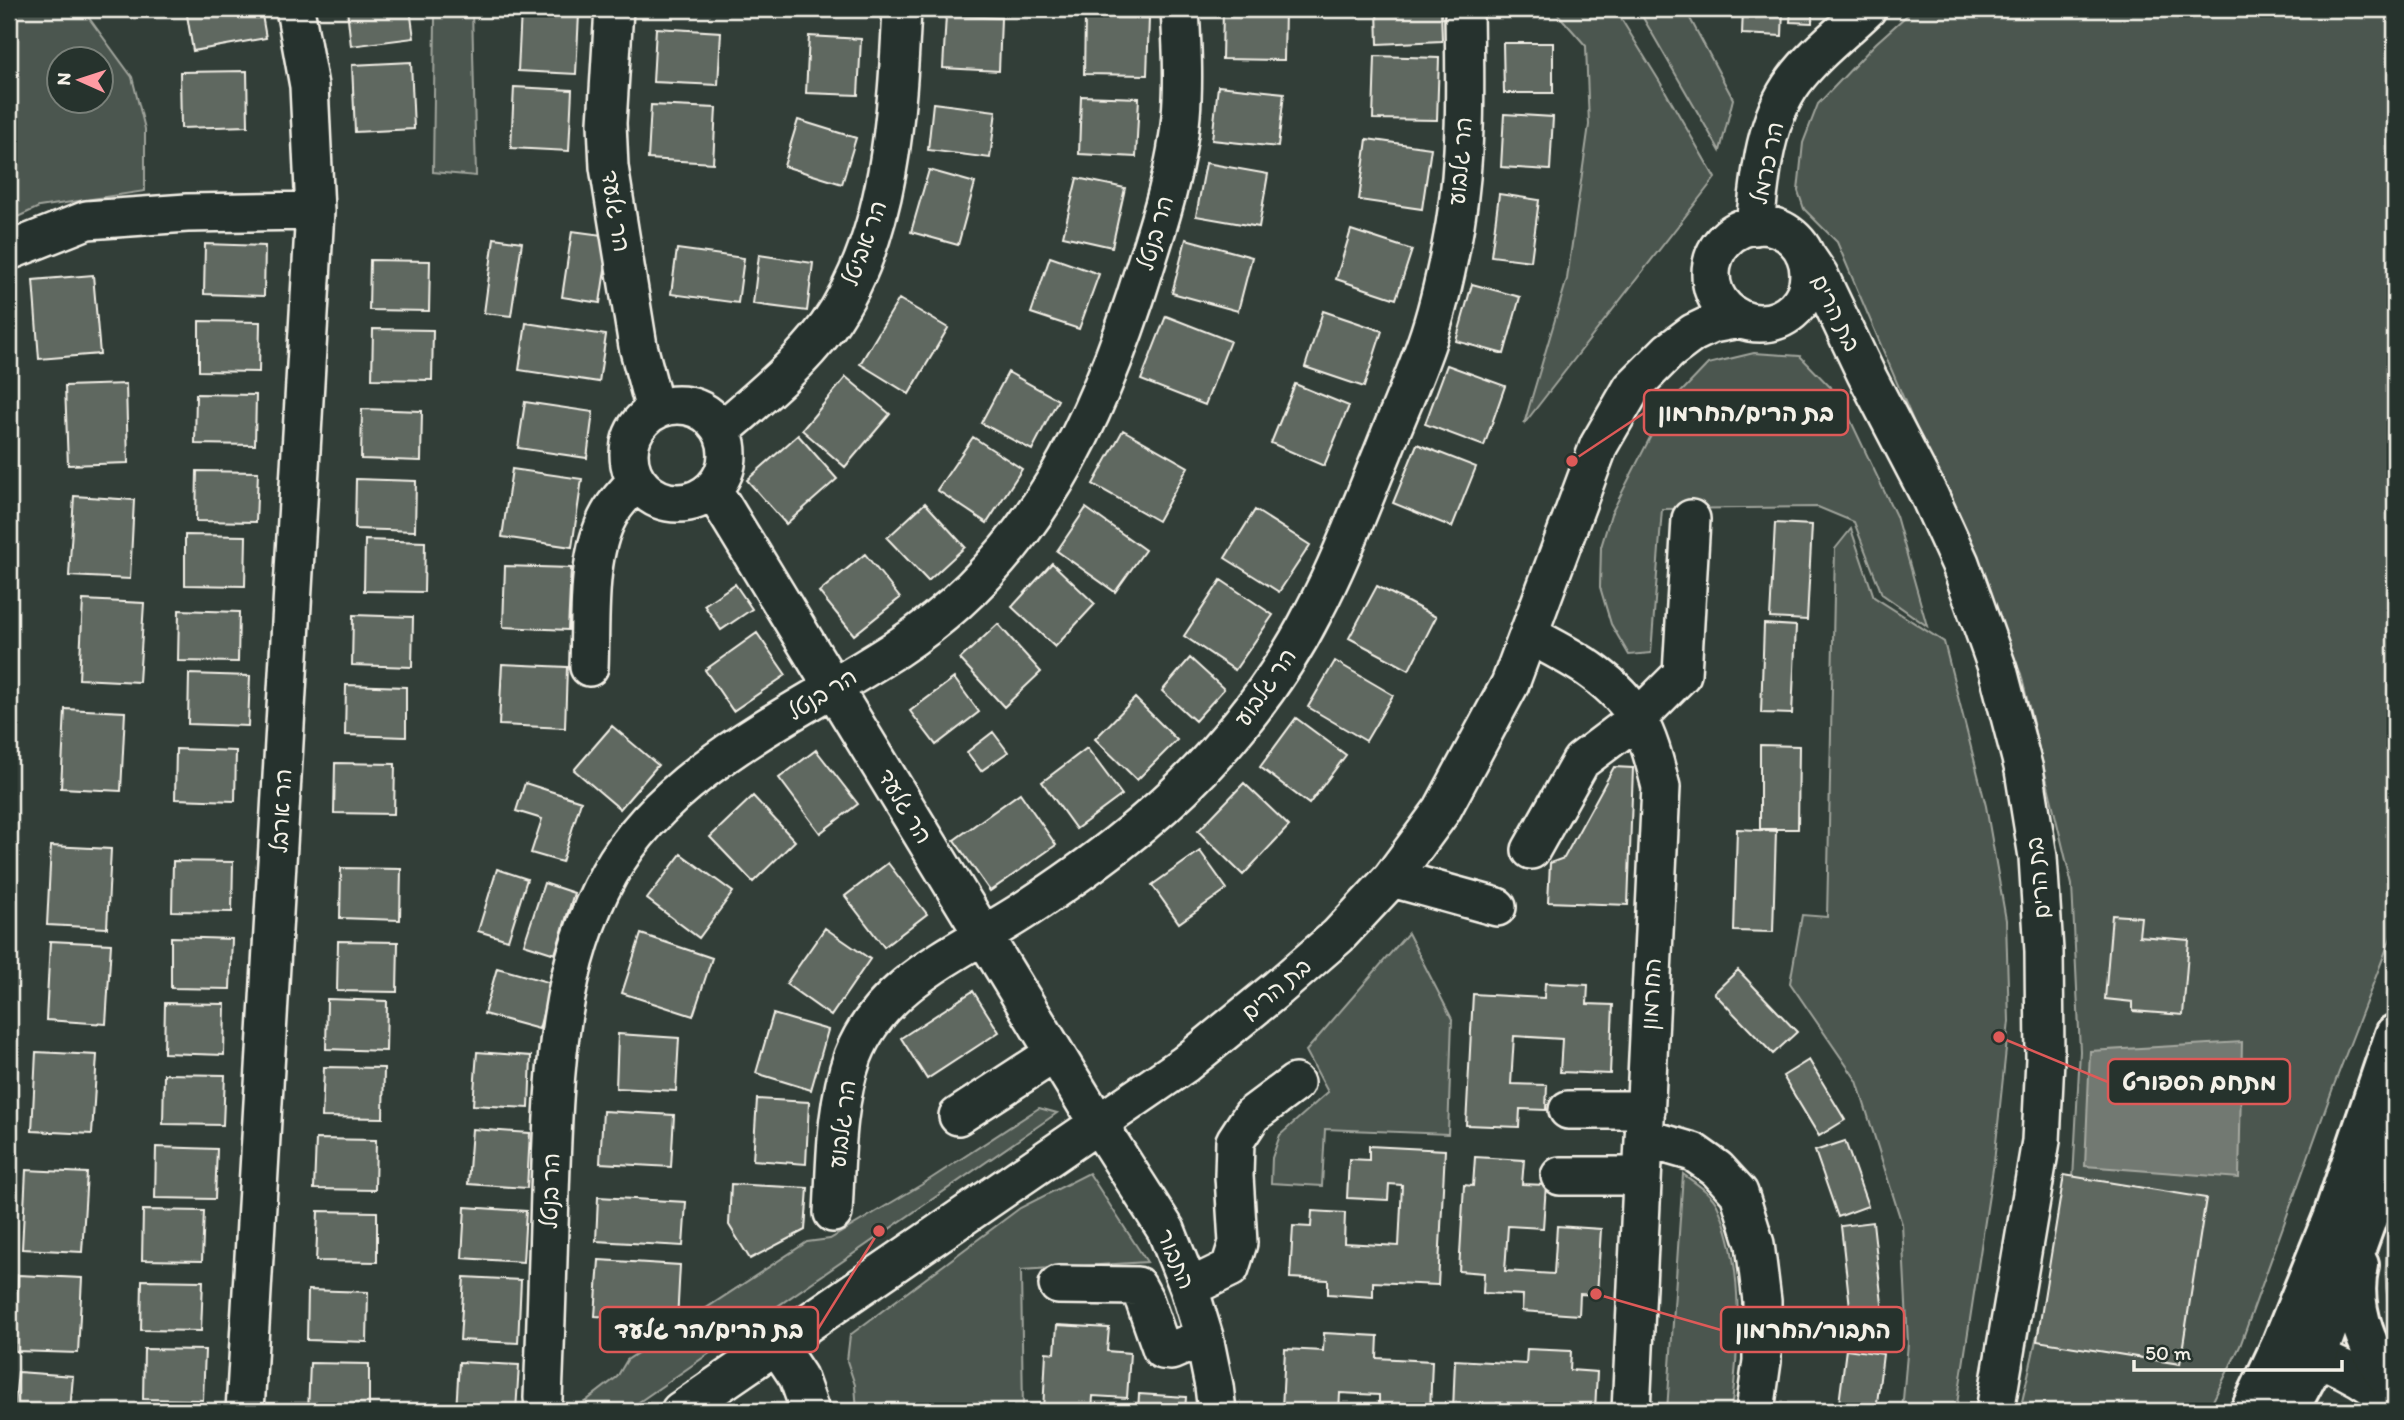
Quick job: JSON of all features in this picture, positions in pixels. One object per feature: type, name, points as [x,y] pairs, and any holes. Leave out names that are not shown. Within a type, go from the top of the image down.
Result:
[{"type":"main road","points":[[2250,1411],[2281,1345],[2332,1219],[2395,1034]]},
{"type":"main road","points":[[2288,1411],[2317,1357],[2395,1133]]},
{"type":"main road","points":[[2378,1188],[2357,1271],[2357,1305],[2363,1331],[2375,1359],[2395,1390]]},
{"type":"street","name":"הר ארבל","points":[[246,1411],[316,211],[309,86],[295,9]]},
{"type":"street","name":"הר גלעד","points":[[614,9],[607,123],[609,167],[638,346],[655,410]]},
{"type":"street","name":"הר אביטל","points":[[722,430],[801,358],[829,324],[855,278],[885,184],[895,117],[902,9]]},
{"type":"street","name":"הר בנטל","points":[[543,1398],[554,1083],[561,1024],[572,970],[586,926],[608,875],[634,835],[668,797],[715,762],[895,650],[946,614],[980,582],[1042,505],[1101,390],[1128,323],[1170,183],[1181,117],[1180,9]]},
{"type":"street","name":"הר גלבוע","points":[[833,1213],[838,1128],[844,1086],[854,1053],[873,1020],[898,992],[982,934],[1023,911],[1115,846],[1158,810],[1199,771],[1242,723],[1278,673],[1314,612],[1351,530],[1427,342],[1444,277],[1455,225],[1463,161],[1464,9]]},
{"type":"street","name":"הר כרמל","points":[[1755,226],[1764,155],[1778,112],[1793,82],[1867,9]]},
{"type":"street","points":[[9,251],[87,220],[187,213],[316,211]]},
{"type":"street","points":[[1765,225],[1780,229],[1793,238],[1804,253],[1808,265],[1808,281],[1804,296],[1789,313],[1754,321],[1727,310],[1718,299],[1712,284],[1711,269],[1715,254],[1735,232],[1765,225]]},
{"type":"street","name":"בת הרים","points":[[1804,253],[1819,275],[1960,563],[1998,670],[2024,770],[2038,857],[2045,964],[2045,1059],[2041,1141],[1995,1411]]},
{"type":"street","name":"בת הרים","points":[[1646,373],[1711,269]]},
{"type":"street","name":"בת הרים","points":[[680,1411],[1185,1064],[1278,989],[1338,936],[1392,878],[1442,810],[1510,684],[1599,444],[1632,388],[1646,373],[1693,333],[1712,324],[1754,321],[1806,325],[1826,334],[1844,348],[1866,374]]},
{"type":"street","points":[[671,404],[698,408],[712,417],[722,430],[727,444],[723,476],[713,489],[699,499],[682,503],[665,502],[649,494],[636,481],[629,455],[632,437],[641,421],[655,410],[671,404]]},
{"type":"street","points":[[589,667],[592,578],[598,547],[609,515],[636,481]]},
{"type":"street","name":"הר גלעד","points":[[713,489],[1097,1122]]},
{"type":"street","points":[[1531,850],[1581,761],[1638,718],[1682,674],[1692,519]]},
{"type":"street","name":"החרמון","points":[[1529,635],[1578,660],[1610,685],[1638,718],[1653,753],[1661,786],[1631,1411]]},
{"type":"street","points":[[1392,878],[1497,907]]},
{"type":"street","points":[[958,1116],[1055,1053]]},
{"type":"street","points":[[1189,1288],[1230,1268],[1238,1244],[1234,1176],[1236,1141],[1252,1115],[1295,1083]]},
{"type":"street","points":[[1568,1110],[1645,1124],[1717,1169],[1739,1193],[1755,1244],[1762,1301],[1762,1361],[1755,1411]]},
{"type":"street","name":"התבור","points":[[1097,1122],[1166,1230],[1189,1288],[1203,1336],[1214,1386],[1216,1411]]},
{"type":"street","points":[[1560,1176],[1642,1176]]},
{"type":"street","points":[[1058,1285],[1137,1286],[1162,1350],[1171,1351],[1203,1336]]},
{"type":"street","points":[[776,1345],[798,1377],[810,1411]]},
{"type":"street","points":[[2281,1345],[2353,1373],[2395,1404]]},
{"type":"shaded area","points":[[9,9],[77,9],[86,14],[109,46],[46,46],[46,116],[116,116],[116,55],[132,77],[145,129],[145,191],[39,207],[9,221]]},
{"type":"shaded area","points":[[431,9],[472,9],[476,176],[433,172],[435,19]]},
{"type":"shaded area","points":[[1538,9],[1615,9],[1715,178],[1524,424],[1567,279],[1589,125],[1586,46],[1556,12]]},
{"type":"shaded area","points":[[1638,9],[1685,9],[1733,99],[1720,151]]},
{"type":"shaded area","points":[[1914,9],[2395,9],[2395,927],[2334,1085],[2240,1346],[2208,1411],[2039,1411],[2021,1406],[2073,1179],[2080,1051],[2072,885],[2021,674],[1837,242],[1804,209],[1798,191],[1803,143],[1818,104],[1876,43]]},
{"type":"shaded area","points":[[1754,353],[1800,356],[1839,396],[1896,516],[1927,626],[1882,594],[1854,522],[1818,507],[1662,509],[1651,653],[1629,655],[1611,624],[1600,587],[1601,547],[1611,514],[1664,410],[1708,364]]},
{"type":"shaded area","points":[[1851,529],[1874,597],[1944,642],[1986,806],[2006,920],[2009,1021],[1994,1162],[1956,1411],[1902,1411],[1908,1343],[1902,1224],[1857,1081],[1790,983],[1802,915],[1827,917],[1835,549]]},
{"type":"shaded area","points":[[1408,933],[1452,1019],[1448,1134],[1325,1129],[1322,1186],[1271,1183],[1272,1158],[1280,1135],[1328,1092],[1306,1051]]},
{"type":"shaded area","points":[[2242,1042],[2239,1178],[2085,1166],[2090,1051]]},
{"type":"shaded area","points":[[1039,1108],[1057,1113],[626,1411],[573,1411],[617,1377],[627,1360],[807,1242],[830,1239],[921,1185]]},
{"type":"shaded area","points":[[1089,1173],[1147,1262],[1021,1270],[1023,1411],[857,1411],[855,1385],[847,1361],[850,1335],[1020,1208]]},
{"type":"shaded area","points":[[1683,1174],[1712,1197],[1727,1230],[1733,1255],[1738,1335],[1731,1411],[1667,1411]]},
{"type":"shaded area","points":[[2395,1214],[2395,1326],[2386,1285],[2386,1256]]},
{"type":"building","points":[[186,9],[261,9],[266,38],[193,51]]},
{"type":"building","points":[[347,9],[410,9],[414,38],[351,46]]},
{"type":"building","points":[[1223,9],[1285,9],[1284,60],[1222,59]]},
{"type":"building","points":[[1377,9],[1441,9],[1442,41],[1378,44]]},
{"type":"building","points":[[1743,9],[1783,9],[1782,36],[1742,34]]},
{"type":"building","points":[[1791,9],[1812,9],[1812,23],[1790,22]]},
{"type":"building","points":[[521,10],[579,14],[576,74],[518,71]]},
{"type":"building","points":[[946,15],[1001,18],[999,71],[943,68]]},
{"type":"building","points":[[1085,17],[1149,18],[1147,75],[1084,74]]},
{"type":"building","points":[[656,28],[721,32],[718,85],[653,82]]},
{"type":"building","points":[[809,36],[861,39],[858,95],[806,93]]},
{"type":"building","points":[[1503,43],[1553,43],[1553,93],[1504,93]]},
{"type":"building","points":[[1375,56],[1439,58],[1437,120],[1373,119]]},
{"type":"building","points":[[411,62],[414,129],[355,132],[352,65]]},
{"type":"building","points":[[247,71],[248,126],[181,128],[180,72]]},
{"type":"building","points":[[1218,86],[1284,93],[1278,147],[1212,140]]},
{"type":"building","points":[[514,87],[572,90],[569,151],[511,148]]},
{"type":"building","points":[[1081,96],[1139,98],[1136,157],[1079,154]]},
{"type":"building","points":[[933,103],[996,111],[990,158],[928,150]]},
{"type":"building","points":[[651,105],[716,108],[713,163],[648,159]]},
{"type":"building","points":[[1504,114],[1553,117],[1550,170],[1501,167]]},
{"type":"building","points":[[798,120],[856,138],[842,184],[784,166]]},
{"type":"building","points":[[1367,139],[1431,148],[1422,209],[1359,200]]},
{"type":"building","points":[[1206,163],[1268,174],[1259,227],[1196,216]]},
{"type":"building","points":[[929,170],[975,183],[958,245],[911,232]]},
{"type":"building","points":[[1077,178],[1125,188],[1112,247],[1063,236]]},
{"type":"building","points":[[1499,194],[1539,200],[1531,261],[1491,256]]},
{"type":"building","points":[[1351,230],[1412,250],[1396,299],[1336,279]]},
{"type":"building","points":[[572,231],[610,236],[600,303],[562,297]]},
{"type":"building","points":[[494,238],[522,242],[511,316],[484,313]]},
{"type":"building","points":[[1186,239],[1252,257],[1238,311],[1172,293]]},
{"type":"building","points":[[205,244],[265,246],[264,296],[204,294]]},
{"type":"building","points":[[677,249],[744,258],[738,303],[671,294]]},
{"type":"building","points":[[759,255],[813,263],[807,311],[753,304]]},
{"type":"building","points":[[1050,257],[1099,274],[1079,329],[1031,313]]},
{"type":"building","points":[[370,260],[430,261],[429,311],[369,310]]},
{"type":"building","points":[[93,275],[100,354],[39,359],[33,280]]},
{"type":"building","points":[[1472,284],[1520,297],[1504,354],[1456,341]]},
{"type":"building","points":[[899,299],[948,328],[909,394],[860,364]]},
{"type":"building","points":[[1323,311],[1382,331],[1364,387],[1305,367]]},
{"type":"building","points":[[1166,316],[1230,341],[1205,405],[1141,380]]},
{"type":"building","points":[[199,321],[260,322],[259,372],[199,371]]},
{"type":"building","points":[[526,323],[606,335],[599,382],[519,370]]},
{"type":"building","points":[[373,329],[433,330],[432,380],[372,379]]},
{"type":"building","points":[[1447,365],[1505,386],[1484,446],[1425,424]]},
{"type":"building","points":[[1008,372],[1058,400],[1032,450],[981,423]]},
{"type":"building","points":[[846,377],[890,414],[845,467],[802,430]]},
{"type":"building","points":[[126,384],[128,463],[68,465],[65,386]]},
{"type":"building","points":[[1295,384],[1349,406],[1324,466],[1271,443]]},
{"type":"building","points":[[196,394],[256,395],[255,445],[195,444]]},
{"type":"building","points":[[525,402],[593,412],[587,458],[518,448]]},
{"type":"building","points":[[362,409],[422,411],[421,461],[361,459]]},
{"type":"building","points":[[1123,430],[1188,467],[1158,521],[1093,484]]},
{"type":"building","points":[[798,435],[837,479],[786,524],[747,480]]},
{"type":"building","points":[[973,437],[1022,469],[987,523],[937,490]]},
{"type":"building","points":[[1417,444],[1476,467],[1452,527],[1393,503]]},
{"type":"building","points":[[512,469],[582,479],[572,547],[502,537]]},
{"type":"building","points":[[197,471],[258,472],[256,522],[196,521]]},
{"type":"building","points":[[356,479],[416,481],[415,531],[355,529]]},
{"type":"building","points":[[74,496],[134,500],[130,579],[69,576]]},
{"type":"building","points":[[925,503],[965,547],[928,581],[887,538]]},
{"type":"building","points":[[1086,508],[1145,550],[1115,592],[1057,551]]},
{"type":"building","points":[[1255,510],[1310,545],[1279,592],[1225,558]]},
{"type":"building","points":[[1775,523],[1812,525],[1807,620],[1770,618]]},
{"type":"building","points":[[185,535],[246,536],[245,586],[185,585]]},
{"type":"building","points":[[365,540],[425,542],[424,592],[364,591]]},
{"type":"building","points":[[865,554],[900,598],[854,635],[819,592]]},
{"type":"building","points":[[1052,563],[1095,604],[1055,647],[1012,607]]},
{"type":"building","points":[[505,566],[571,568],[568,630],[503,627]]},
{"type":"building","points":[[1221,580],[1273,615],[1235,670],[1184,636]]},
{"type":"building","points":[[735,584],[752,609],[721,630],[704,605]]},
{"type":"building","points":[[1377,586],[1436,617],[1409,670],[1349,638]]},
{"type":"building","points":[[83,600],[144,603],[139,682],[79,679]]},
{"type":"building","points":[[179,610],[239,612],[238,662],[178,661]]},
{"type":"building","points":[[353,615],[413,617],[412,667],[352,665]]},
{"type":"building","points":[[998,624],[1041,672],[1004,707],[960,659]]},
{"type":"building","points":[[1764,624],[1796,626],[1792,714],[1761,713]]},
{"type":"building","points":[[757,633],[786,675],[733,711],[705,670]]},
{"type":"building","points":[[1190,658],[1224,689],[1195,721],[1162,691]]},
{"type":"building","points":[[1335,661],[1393,695],[1366,741],[1308,707]]},
{"type":"building","points":[[502,664],[567,667],[565,728],[499,725]]},
{"type":"building","points":[[189,674],[250,676],[248,726],[188,724]]},
{"type":"building","points":[[954,678],[979,712],[936,745],[910,711]]},
{"type":"building","points":[[346,685],[406,687],[406,737],[345,735]]},
{"type":"building","points":[[1135,698],[1177,740],[1137,780],[1095,739]]},
{"type":"building","points":[[65,709],[125,712],[121,791],[61,788]]},
{"type":"building","points":[[1296,718],[1346,755],[1309,804],[1260,767]]},
{"type":"building","points":[[612,726],[658,765],[620,809],[574,770]]},
{"type":"building","points":[[993,732],[1008,752],[981,771],[967,752]]},
{"type":"building","points":[[1760,745],[1799,746],[1798,829],[1760,829]]},
{"type":"building","points":[[1087,748],[1122,795],[1076,829],[1042,782]]},
{"type":"building","points":[[176,749],[236,751],[235,801],[175,799]]},
{"type":"building","points":[[816,750],[858,804],[820,833],[779,778]]},
{"type":"building","points":[[335,763],[395,764],[394,814],[334,813]]},
{"type":"building","points":[[1614,767],[1633,768],[1628,905],[1548,902],[1550,863],[1564,858]]},
{"type":"building","points":[[525,783],[581,801],[562,862],[531,853],[542,819],[516,811]]},
{"type":"building","points":[[1244,783],[1289,826],[1243,875],[1198,831]]},
{"type":"building","points":[[1020,793],[1056,845],[990,891],[954,840]]},
{"type":"building","points":[[753,796],[795,841],[753,882],[710,837]]},
{"type":"building","points":[[1737,829],[1776,831],[1773,932],[1734,931]]},
{"type":"building","points":[[51,846],[111,849],[107,928],[47,925]]},
{"type":"building","points":[[1200,851],[1227,889],[1179,923],[1152,885]]},
{"type":"building","points":[[681,854],[733,892],[699,938],[647,899]]},
{"type":"building","points":[[173,861],[233,862],[232,912],[172,911]]},
{"type":"building","points":[[888,863],[927,914],[884,947],[845,896]]},
{"type":"building","points":[[341,868],[401,869],[400,920],[340,918]]},
{"type":"building","points":[[497,869],[527,879],[508,940],[478,931]]},
{"type":"building","points":[[544,883],[574,893],[555,954],[524,944]]},
{"type":"building","points":[[2112,915],[2141,917],[2139,936],[2189,940],[2183,1015],[2133,1011],[2133,1002],[2105,999]]},
{"type":"building","points":[[825,928],[870,959],[831,1016],[786,984]]},
{"type":"building","points":[[641,934],[712,958],[693,1016],[622,993]]},
{"type":"building","points":[[171,937],[232,939],[230,989],[171,988]]},
{"type":"building","points":[[50,941],[111,944],[106,1024],[46,1020]]},
{"type":"building","points":[[338,941],[398,942],[397,992],[337,991]]},
{"type":"building","points":[[497,968],[551,983],[539,1029],[484,1014]]},
{"type":"building","points":[[1738,970],[1797,1032],[1773,1054],[1714,993]]},
{"type":"building","points":[[1545,983],[1588,985],[1587,1004],[1613,1005],[1610,1074],[1560,1072],[1562,1039],[1514,1036],[1511,1084],[1547,1085],[1546,1110],[1520,1109],[1519,1127],[1466,1125],[1473,994],[1544,998]]},
{"type":"building","points":[[973,991],[999,1032],[927,1079],[901,1038]]},
{"type":"building","points":[[327,999],[387,1001],[386,1051],[326,1049]]},
{"type":"building","points":[[165,1003],[225,1004],[224,1055],[164,1053]]},
{"type":"building","points":[[773,1014],[828,1030],[811,1090],[756,1073]]},
{"type":"building","points":[[618,1034],[679,1038],[676,1091],[616,1088]]},
{"type":"building","points":[[36,1052],[97,1055],[92,1134],[32,1131]]},
{"type":"building","points":[[477,1052],[531,1056],[529,1108],[473,1105]]},
{"type":"building","points":[[1809,1060],[1845,1120],[1819,1136],[1783,1076]]},
{"type":"building","points":[[324,1067],[384,1068],[383,1118],[322,1117]]},
{"type":"building","points":[[164,1074],[225,1075],[223,1125],[163,1124]]},
{"type":"building","points":[[757,1099],[809,1102],[806,1164],[753,1160]]},
{"type":"building","points":[[603,1111],[674,1115],[671,1167],[600,1163]]},
{"type":"building","points":[[472,1129],[530,1133],[527,1188],[468,1184]]},
{"type":"building","points":[[316,1139],[376,1140],[375,1190],[314,1189]]},
{"type":"building","points":[[1845,1141],[1868,1206],[1838,1217],[1815,1151]]},
{"type":"building","points":[[1369,1146],[1445,1150],[1438,1285],[1373,1282],[1373,1297],[1328,1294],[1328,1280],[1290,1278],[1293,1226],[1311,1227],[1312,1211],[1345,1213],[1344,1243],[1399,1246],[1402,1185],[1389,1184],[1388,1200],[1347,1198],[1349,1159],[1369,1160]]},
{"type":"building","points":[[156,1147],[217,1149],[215,1199],[155,1198]]},
{"type":"building","points":[[1475,1157],[1524,1160],[1522,1184],[1546,1185],[1543,1228],[1508,1226],[1505,1271],[1554,1274],[1557,1226],[1601,1229],[1597,1295],[1580,1294],[1579,1315],[1522,1311],[1523,1295],[1483,1293],[1484,1273],[1459,1271],[1464,1185],[1473,1186]]},
{"type":"building","points":[[26,1170],[87,1173],[82,1252],[22,1249]]},
{"type":"building","points":[[2064,1175],[2206,1198],[2180,1364],[2037,1341]]},
{"type":"building","points":[[731,1184],[808,1188],[805,1230],[750,1259],[729,1225]]},
{"type":"building","points":[[598,1197],[686,1202],[683,1246],[596,1241]]},
{"type":"building","points":[[465,1207],[526,1211],[523,1262],[462,1258]]},
{"type":"building","points":[[143,1210],[204,1211],[202,1261],[142,1260]]},
{"type":"building","points":[[318,1211],[377,1212],[377,1262],[316,1261]]},
{"type":"building","points":[[1873,1222],[1883,1313],[1851,1316],[1841,1226]]},
{"type":"building","points":[[599,1260],[680,1265],[677,1321],[595,1316]]},
{"type":"building","points":[[18,1275],[82,1278],[78,1353],[15,1351]]},
{"type":"building","points":[[464,1277],[521,1280],[518,1343],[460,1340]]},
{"type":"building","points":[[142,1280],[203,1281],[201,1331],[141,1330]]},
{"type":"building","points":[[308,1290],[368,1292],[367,1342],[307,1340]]},
{"type":"building","points":[[1057,1325],[1109,1328],[1107,1351],[1130,1353],[1127,1398],[1093,1396],[1092,1411],[1043,1411],[1046,1352],[1055,1353]]},
{"type":"building","points":[[1324,1333],[1378,1336],[1377,1358],[1432,1361],[1430,1411],[1379,1411],[1379,1395],[1340,1393],[1339,1411],[1282,1409],[1285,1349],[1323,1351]]},
{"type":"building","points":[[144,1349],[205,1350],[203,1400],[143,1399]]},
{"type":"building","points":[[1527,1349],[1571,1351],[1570,1370],[1597,1372],[1595,1411],[1544,1411],[1544,1406],[1497,1403],[1496,1411],[1453,1411],[1455,1360],[1526,1364]]},
{"type":"building","points":[[1846,1349],[1883,1354],[1876,1411],[1838,1411]]},
{"type":"building","points":[[459,1362],[519,1365],[516,1411],[456,1411]]},
{"type":"building","points":[[310,1363],[369,1364],[369,1411],[308,1411]]},
{"type":"building","points":[[18,1372],[73,1376],[70,1411],[14,1411]]},
{"type":"building","points":[[1139,1394],[1186,1397],[1185,1411],[1138,1411]]},
{"type":"place","name":"בת הרים/החרמון","points":[[1572,461]]},
{"type":"place","name":"מתחם הספורט","points":[[1999,1037]]},
{"type":"place","name":"בת הרים/הר גלעד","points":[[879,1231]]},
{"type":"place","name":"התבור/החרמון","points":[[1596,1294]]}]
